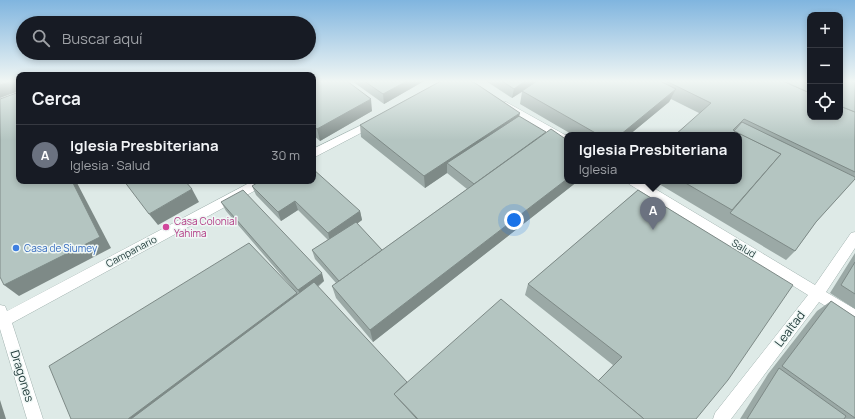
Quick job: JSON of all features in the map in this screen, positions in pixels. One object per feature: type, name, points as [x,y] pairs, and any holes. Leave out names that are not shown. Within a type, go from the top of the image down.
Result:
[{"type":"street","points":[[501,101],[564,139]]},
{"type":"street","points":[[316,152],[381,118]]},
{"type":"street","name":"Campanario","points":[[1,317],[257,184]]},
{"type":"street","name":"Salud","points":[[638,184],[855,317]]},
{"type":"street","name":"Lealtad","points":[[721,419],[818,293],[855,237]]},
{"type":"street","name":"Dragones","points":[[1,317],[35,419]]},
{"type":"building","points":[[0,101],[16,101],[16,184],[74,184],[100,237],[4,285],[0,277]]},
{"type":"building","points":[[316,101],[368,101],[317,129]]},
{"type":"building","points":[[405,101],[501,101],[520,113],[424,176],[360,125]]},
{"type":"building","points":[[539,101],[662,101],[624,132],[594,132]]},
{"type":"building","points":[[706,101],[807,101],[807,120],[843,120],[843,107],[855,112],[855,172],[744,119],[733,130],[737,132],[678,132],[711,103]]},
{"type":"building","points":[[843,101],[855,101],[855,112],[843,107]]},
{"type":"building","points":[[519,116],[546,132],[474,184],[447,163]]},
{"type":"building","points":[[742,122],[855,177],[855,179],[816,222],[795,251],[730,213],[781,154],[742,135],[742,132],[734,131]]},
{"type":"building","points":[[551,129],[564,138],[564,181],[370,330],[332,286]]},
{"type":"building","points":[[742,134],[781,154],[732,210],[687,184],[742,184]]},
{"type":"building","points":[[316,172],[360,211],[328,233],[295,201],[278,212],[252,186],[255,184],[316,184]]},
{"type":"building","points":[[126,184],[188,184],[192,189],[149,214]]},
{"type":"building","points":[[243,190],[322,273],[298,290],[221,202]]},
{"type":"building","points":[[638,190],[793,285],[728,380],[696,419],[644,419],[598,381],[622,357],[528,284]]},
{"type":"building","points":[[356,222],[382,250],[339,281],[312,250]]},
{"type":"building","points":[[249,243],[297,293],[128,419],[71,419],[49,366]]},
{"type":"building","points":[[855,262],[855,294],[841,285]]},
{"type":"building","points":[[314,282],[407,382],[394,394],[417,419],[131,419]]},
{"type":"building","points":[[501,299],[644,419],[418,419],[394,394]]},
{"type":"building","points":[[831,301],[855,317],[855,418],[782,366]]},
{"type":"building","points":[[779,368],[846,416],[844,419],[747,419]]},
{"type":"place","name":"Casa Colonial Yahima","points":[[166,227]]},
{"type":"place","name":"Iglesia Presbiteriana","points":[[653,230]]},
{"type":"place","name":"Casa de Siumey","points":[[16,248]]}]
